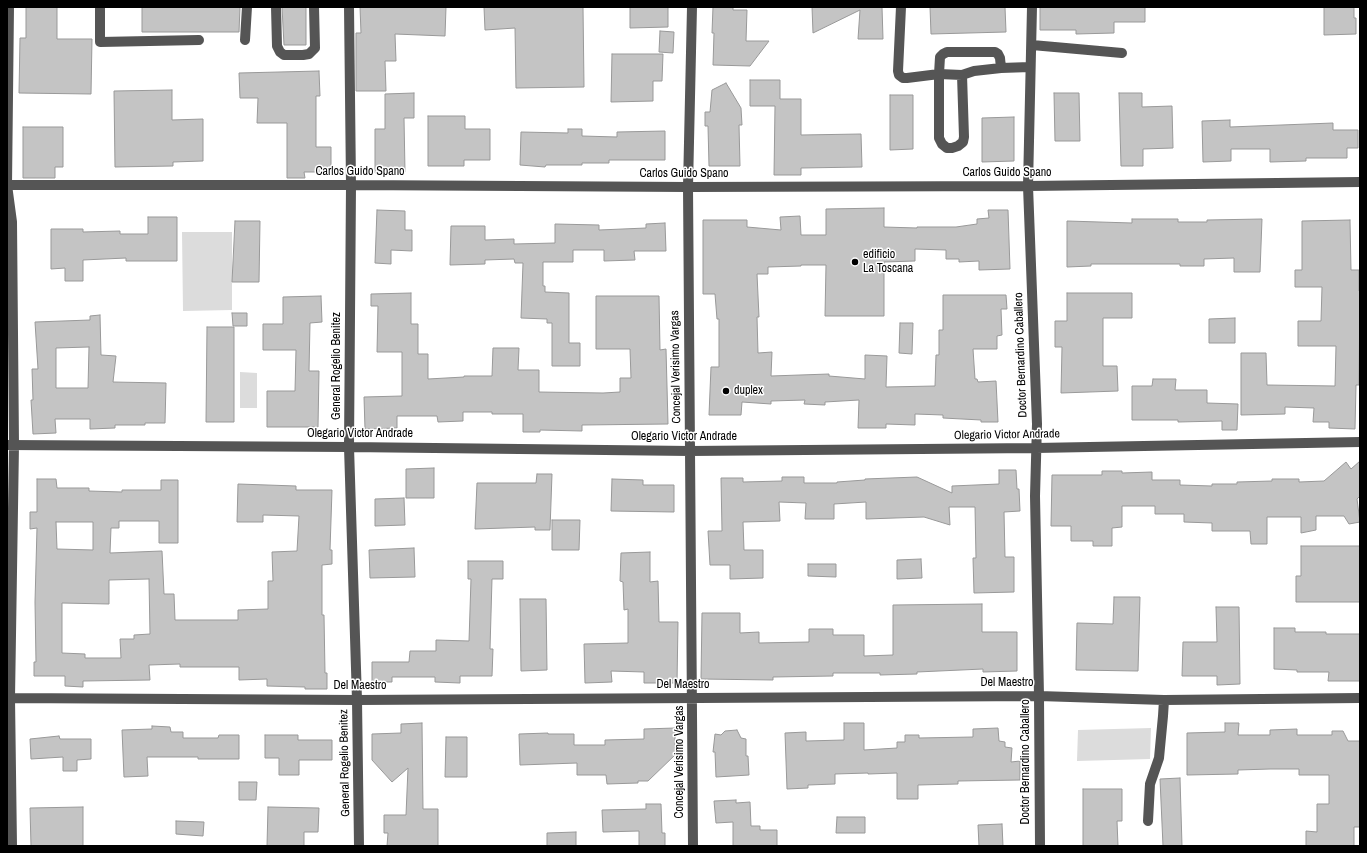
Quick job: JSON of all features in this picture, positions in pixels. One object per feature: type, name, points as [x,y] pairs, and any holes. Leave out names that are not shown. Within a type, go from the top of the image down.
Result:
[{"type":"street","points":[[9,7],[7,185],[12,222],[8,698],[12,846]]},
{"type":"street","points":[[100,7],[100,42],[199,40]]},
{"type":"street","points":[[245,40],[247,7]]},
{"type":"street","points":[[276,7],[277,46],[280,52],[284,55],[304,56],[309,54],[315,48],[314,7]]},
{"type":"street","name":"General Rogelio Benitez","points":[[348,7],[351,184],[349,447],[357,700],[359,846]]},
{"type":"street","name":"Concejal Verisimo Vargas","points":[[692,7],[688,187],[693,846]]},
{"type":"street","points":[[901,7],[898,71],[899,75],[903,78],[939,74],[962,74],[1001,68],[1030,67]]},
{"type":"street","name":"Doctor Bernardino Caballero","points":[[1032,7],[1028,186],[1036,385],[1035,504],[1040,846]]},
{"type":"street","points":[[1032,46],[1122,53]]},
{"type":"street","points":[[962,74],[963,142],[958,146],[947,148],[942,144],[939,138],[940,57],[947,52],[995,52],[1000,58],[1001,68]]},
{"type":"street","name":"Carlos Guido Spano","points":[[7,185],[351,184],[688,187],[1028,186],[1360,182]]},
{"type":"street","name":"Olegario Victor Andrade","points":[[10,445],[690,451],[1036,448],[1360,442]]},
{"type":"street","name":"Del Maestro","points":[[8,698],[357,700],[1039,696],[1164,700],[1360,698]]},
{"type":"street","points":[[1148,821],[1150,784],[1158,758],[1164,716],[1164,700]]},
{"type":"shaded area","points":[[182,232],[232,232],[232,310],[183,311]]},
{"type":"shaded area","points":[[240,372],[257,373],[257,408],[240,408]]},
{"type":"shaded area","points":[[1151,728],[1150,759],[1077,761],[1078,730]]},
{"type":"building","points":[[26,7],[57,7],[57,39],[92,39],[91,94],[19,93],[20,38],[26,38]]},
{"type":"building","points":[[142,7],[240,7],[239,32],[142,32]]},
{"type":"building","points":[[282,7],[306,7],[306,45],[284,45]]},
{"type":"building","points":[[360,7],[446,7],[445,36],[395,34],[396,61],[385,61],[386,91],[356,91],[356,33],[361,33]]},
{"type":"building","points":[[484,7],[583,7],[584,87],[516,88],[515,28],[485,30]]},
{"type":"building","points":[[630,7],[668,7],[668,27],[630,28]]},
{"type":"building","points":[[713,7],[733,7],[733,10],[747,10],[746,41],[769,41],[750,66],[713,65]]},
{"type":"building","points":[[812,7],[882,7],[883,39],[858,39],[860,10],[813,33]]},
{"type":"building","points":[[930,7],[1005,7],[1006,32],[931,34]]},
{"type":"building","points":[[1040,7],[1145,7],[1145,22],[1114,22],[1114,33],[1076,34],[1076,30],[1040,30]]},
{"type":"building","points":[[1324,7],[1354,7],[1356,34],[1324,35]]},
{"type":"building","points":[[660,31],[674,32],[673,53],[659,52]]},
{"type":"building","points":[[612,54],[663,54],[662,81],[653,81],[653,101],[611,102]]},
{"type":"building","points":[[319,71],[320,96],[316,96],[316,147],[331,147],[331,172],[304,172],[305,178],[287,178],[287,123],[257,123],[258,98],[240,98],[239,73]]},
{"type":"building","points":[[750,80],[780,80],[780,99],[801,99],[801,135],[861,134],[862,167],[801,168],[801,175],[774,175],[775,106],[750,106]]},
{"type":"building","points":[[726,83],[741,108],[742,125],[739,125],[740,166],[709,166],[708,126],[705,126],[705,112],[710,112],[712,90]]},
{"type":"building","points":[[172,90],[172,120],[203,119],[203,161],[173,162],[173,166],[115,167],[114,91]]},
{"type":"building","points":[[414,93],[414,118],[404,118],[405,172],[375,173],[375,129],[385,129],[385,94]]},
{"type":"building","points":[[1054,93],[1079,93],[1080,141],[1055,141]]},
{"type":"building","points":[[1119,93],[1142,93],[1142,107],[1172,106],[1173,148],[1143,149],[1143,166],[1121,166]]},
{"type":"building","points":[[890,95],[913,95],[913,149],[890,150]]},
{"type":"building","points":[[428,116],[465,116],[465,129],[490,129],[490,160],[464,160],[464,166],[428,166]]},
{"type":"building","points":[[1014,117],[1014,161],[982,162],[982,118]]},
{"type":"building","points":[[1230,120],[1230,127],[1333,123],[1333,130],[1358,130],[1358,148],[1347,148],[1347,158],[1306,158],[1306,161],[1270,162],[1270,149],[1231,149],[1231,161],[1203,162],[1202,121]]},
{"type":"building","points":[[23,127],[63,127],[63,167],[55,167],[55,178],[23,178]]},
{"type":"building","points":[[568,129],[582,129],[582,136],[617,137],[617,132],[665,131],[665,160],[609,160],[609,163],[546,165],[545,167],[520,165],[521,132],[568,133]]},
{"type":"building","points":[[884,208],[884,227],[917,228],[956,227],[977,224],[977,219],[989,218],[988,210],[1008,210],[1010,269],[979,270],[979,261],[959,262],[959,259],[946,259],[946,250],[915,249],[915,261],[884,262],[884,316],[825,316],[826,265],[768,267],[768,274],[757,274],[759,317],[757,317],[758,353],[772,352],[771,376],[829,374],[829,376],[865,379],[865,355],[887,356],[886,387],[935,386],[936,355],[939,355],[939,330],[943,330],[943,295],[1006,295],[1007,309],[1001,309],[1002,335],[997,336],[997,349],[973,349],[975,379],[977,379],[978,382],[996,381],[998,422],[981,422],[981,420],[943,418],[943,415],[915,414],[915,425],[886,424],[886,428],[858,428],[859,400],[825,402],[825,405],[804,404],[805,400],[771,401],[771,404],[742,402],[741,415],[709,415],[711,367],[719,367],[719,319],[717,319],[715,294],[703,294],[703,220],[747,220],[747,227],[781,230],[780,217],[800,216],[801,235],[826,235],[826,209]]},
{"type":"building","points":[[377,210],[405,211],[405,230],[412,230],[412,251],[391,250],[391,264],[375,263]]},
{"type":"building","points":[[148,217],[177,217],[177,261],[126,261],[126,258],[83,260],[83,281],[65,281],[65,268],[51,269],[51,229],[83,229],[83,232],[120,231],[120,234],[148,234]]},
{"type":"building","points":[[1132,219],[1178,219],[1178,222],[1207,222],[1207,220],[1262,219],[1260,272],[1234,272],[1234,258],[1204,259],[1204,266],[1180,266],[1180,264],[1091,264],[1091,266],[1067,267],[1067,221],[1132,223]]},
{"type":"building","points":[[1350,220],[1351,270],[1359,270],[1360,291],[1359,385],[1356,385],[1355,429],[1329,428],[1329,422],[1313,422],[1314,408],[1285,407],[1285,414],[1241,415],[1241,353],[1266,353],[1267,385],[1335,386],[1336,346],[1298,346],[1298,321],[1321,321],[1322,287],[1295,287],[1295,270],[1302,270],[1302,221]]},
{"type":"building","points":[[235,221],[260,221],[259,282],[232,282]]},
{"type":"building","points":[[665,223],[666,251],[634,251],[635,260],[604,261],[604,250],[573,250],[573,262],[543,262],[543,286],[545,286],[545,292],[569,293],[569,343],[580,343],[580,366],[552,366],[552,323],[547,323],[547,319],[521,318],[523,263],[515,263],[514,259],[485,260],[485,264],[450,265],[451,226],[485,226],[485,240],[514,239],[514,244],[555,243],[555,224],[599,225],[599,230],[646,228],[646,224]]},
{"type":"building","points":[[411,293],[411,324],[418,324],[418,354],[428,354],[428,379],[464,376],[492,376],[493,348],[519,348],[518,370],[539,370],[539,392],[603,393],[620,392],[620,378],[631,378],[630,349],[596,349],[596,296],[659,296],[660,350],[666,349],[668,424],[582,425],[582,431],[540,430],[540,432],[523,432],[523,414],[463,412],[463,421],[438,422],[437,416],[397,416],[397,428],[365,429],[364,397],[402,396],[402,352],[377,352],[378,306],[371,306],[371,294]]},
{"type":"building","points":[[1067,293],[1132,293],[1132,318],[1103,318],[1103,366],[1117,366],[1118,391],[1061,393],[1062,347],[1055,347],[1055,321],[1067,321]]},
{"type":"building","points":[[321,296],[322,322],[310,323],[309,371],[319,371],[318,427],[267,427],[267,391],[295,391],[296,350],[263,350],[263,324],[283,324],[283,297]]},
{"type":"building","points":[[232,313],[247,313],[247,326],[233,326]]},
{"type":"building","points":[[100,315],[101,355],[116,356],[113,382],[166,383],[165,423],[115,425],[115,428],[90,429],[90,419],[55,419],[56,433],[33,434],[31,400],[33,400],[32,369],[38,369],[35,322],[90,320],[90,316]],"holes":[[[89,347],[88,388],[56,388],[56,348]]]},
{"type":"building","points":[[1235,318],[1235,343],[1209,343],[1209,319]]},
{"type":"building","points":[[900,323],[913,323],[912,354],[899,353]]},
{"type":"building","points":[[207,327],[234,327],[234,422],[206,422]]},
{"type":"building","points":[[1153,379],[1176,379],[1175,390],[1207,390],[1207,403],[1238,404],[1237,430],[1222,430],[1222,421],[1178,422],[1178,420],[1132,420],[1132,386],[1152,386]]},
{"type":"building","points":[[1360,461],[1360,496],[1357,499],[1360,522],[1349,524],[1344,516],[1316,516],[1316,530],[1301,533],[1301,517],[1267,517],[1267,544],[1251,544],[1250,531],[1212,531],[1212,523],[1184,522],[1184,514],[1155,514],[1155,506],[1122,506],[1122,527],[1112,528],[1112,546],[1093,546],[1093,541],[1071,541],[1071,526],[1051,526],[1052,475],[1102,475],[1102,471],[1122,471],[1122,473],[1152,472],[1152,480],[1180,480],[1180,485],[1212,486],[1212,484],[1237,484],[1237,482],[1272,481],[1272,479],[1299,479],[1299,482],[1324,481],[1346,462],[1351,469]]},
{"type":"building","points":[[434,468],[434,498],[406,498],[406,469]]},
{"type":"building","points":[[999,470],[1016,470],[1017,489],[1019,489],[1020,511],[1004,512],[1005,557],[1014,557],[1014,592],[974,593],[973,558],[976,558],[975,507],[949,507],[950,525],[924,517],[866,519],[866,502],[834,504],[834,519],[805,519],[806,503],[779,502],[780,521],[743,522],[744,550],[763,550],[763,578],[730,579],[730,565],[710,565],[708,531],[722,531],[721,478],[743,478],[743,482],[782,481],[782,477],[804,477],[804,483],[837,483],[865,479],[917,477],[952,493],[952,486],[999,484]]},
{"type":"building","points":[[537,474],[552,474],[550,530],[535,530],[535,527],[475,529],[477,483],[536,483]]},
{"type":"building","points":[[37,479],[56,479],[57,488],[89,488],[89,491],[122,492],[122,490],[161,490],[161,480],[178,480],[178,543],[159,543],[159,521],[119,521],[119,528],[111,528],[110,553],[162,551],[164,594],[174,594],[175,620],[238,620],[238,610],[268,609],[268,581],[273,581],[272,552],[297,551],[299,516],[263,515],[263,522],[237,522],[238,484],[296,486],[296,490],[332,490],[330,550],[332,550],[332,564],[322,565],[322,615],[324,615],[325,673],[327,673],[327,689],[267,686],[267,679],[239,680],[239,667],[180,667],[180,664],[149,665],[150,680],[83,681],[83,687],[65,686],[65,676],[34,676],[34,662],[36,662],[35,602],[37,528],[30,529],[30,512],[37,512]],"holes":[[[56,522],[93,522],[93,550],[57,549]],[[149,579],[150,634],[134,635],[134,639],[120,639],[121,658],[85,658],[85,654],[62,653],[62,603],[109,604],[109,580]]]},
{"type":"building","points":[[612,479],[643,480],[643,485],[674,485],[674,512],[611,511]]},
{"type":"building","points":[[404,498],[405,525],[375,526],[375,499]]},
{"type":"building","points":[[552,520],[580,520],[579,550],[552,550]]},
{"type":"building","points":[[1301,546],[1360,546],[1360,602],[1296,602],[1296,576],[1301,576]]},
{"type":"building","points":[[414,548],[415,577],[370,578],[369,550]]},
{"type":"building","points":[[650,552],[650,582],[658,581],[659,622],[678,622],[677,683],[644,683],[644,672],[611,671],[612,682],[585,683],[584,644],[628,643],[628,609],[624,610],[623,582],[620,581],[621,553]]},
{"type":"building","points":[[921,559],[922,578],[897,579],[897,560]]},
{"type":"building","points":[[468,561],[503,561],[503,579],[492,579],[490,649],[493,649],[492,676],[460,676],[460,683],[435,682],[435,677],[392,677],[392,682],[372,682],[372,662],[409,662],[410,651],[436,651],[436,640],[469,641],[471,579],[468,579]]},
{"type":"building","points":[[808,564],[836,564],[836,577],[808,576]]},
{"type":"building","points":[[1114,597],[1140,597],[1138,671],[1076,670],[1077,623],[1113,624]]},
{"type":"building","points":[[520,599],[546,599],[547,670],[521,671]]},
{"type":"building","points":[[982,604],[982,632],[1017,632],[1017,671],[983,672],[983,669],[880,675],[880,673],[833,673],[833,676],[773,677],[773,680],[701,679],[702,613],[740,613],[740,633],[759,632],[759,643],[809,642],[809,629],[833,629],[833,635],[864,635],[864,656],[893,655],[893,605]]},
{"type":"building","points":[[1216,607],[1239,607],[1240,684],[1217,685],[1217,676],[1182,676],[1183,642],[1217,642]]},
{"type":"building","points":[[1274,628],[1295,628],[1295,632],[1360,634],[1360,681],[1328,681],[1329,672],[1297,672],[1297,670],[1274,669]]},
{"type":"building","points":[[422,723],[423,809],[438,809],[438,846],[387,846],[388,833],[384,833],[384,815],[406,815],[408,768],[392,782],[372,760],[372,734],[401,733],[401,724]]},
{"type":"building","points":[[844,723],[864,723],[864,750],[897,748],[897,742],[905,742],[905,735],[919,735],[919,738],[973,737],[973,729],[998,728],[999,741],[1005,742],[1005,747],[1012,748],[1011,762],[1020,761],[1020,780],[958,781],[958,784],[918,785],[918,799],[897,799],[897,773],[835,774],[835,784],[808,785],[808,788],[787,789],[785,733],[806,732],[806,741],[844,740]]},
{"type":"building","points":[[1225,723],[1239,723],[1238,735],[1270,735],[1270,730],[1297,729],[1297,735],[1332,735],[1332,731],[1343,731],[1348,741],[1360,741],[1360,827],[1354,827],[1354,846],[1306,846],[1306,831],[1317,832],[1317,804],[1329,804],[1329,775],[1299,775],[1299,769],[1270,769],[1238,770],[1238,774],[1187,775],[1187,733],[1225,732]]},
{"type":"building","points":[[152,726],[170,727],[171,732],[183,732],[183,738],[218,738],[219,735],[239,735],[239,759],[147,757],[148,776],[124,777],[122,730],[152,729]]},
{"type":"building","points":[[675,728],[675,755],[648,781],[638,781],[638,783],[607,784],[606,775],[577,775],[577,763],[520,765],[519,734],[574,734],[574,745],[605,745],[605,740],[644,739],[644,729]]},
{"type":"building","points":[[737,730],[741,738],[746,739],[746,756],[748,756],[749,775],[716,777],[715,752],[713,752],[715,734],[721,735],[725,731]]},
{"type":"building","points":[[265,735],[298,735],[298,740],[332,740],[332,760],[299,760],[299,775],[279,775],[279,758],[265,758]]},
{"type":"building","points":[[59,736],[60,739],[91,739],[91,759],[77,760],[77,771],[63,771],[63,757],[31,759],[30,739]]},
{"type":"building","points":[[446,737],[467,737],[467,777],[445,777]]},
{"type":"building","points":[[1180,778],[1182,846],[1163,846],[1160,779]]},
{"type":"building","points":[[239,782],[257,782],[256,800],[239,800]]},
{"type":"building","points":[[1083,789],[1122,789],[1122,821],[1117,821],[1118,846],[1083,846]]},
{"type":"building","points":[[736,800],[736,803],[750,802],[751,826],[760,826],[760,830],[777,830],[777,846],[733,846],[733,822],[716,823],[714,801]]},
{"type":"building","points":[[646,804],[661,804],[662,833],[665,833],[665,846],[639,846],[639,831],[603,832],[602,810],[646,809]]},
{"type":"building","points":[[83,807],[83,846],[31,846],[30,808]]},
{"type":"building","points":[[268,807],[319,808],[318,832],[304,832],[304,846],[267,846]]},
{"type":"building","points":[[837,817],[865,817],[865,833],[836,833]]},
{"type":"building","points":[[176,821],[204,822],[203,836],[176,834]]},
{"type":"building","points":[[1002,824],[1003,846],[979,846],[978,825]]},
{"type":"building","points":[[576,832],[576,846],[547,846],[547,833]]},
{"type":"place","name":"edificio La Toscana","points":[[855,262]]},
{"type":"place","name":"duplex","points":[[726,391]]}]
